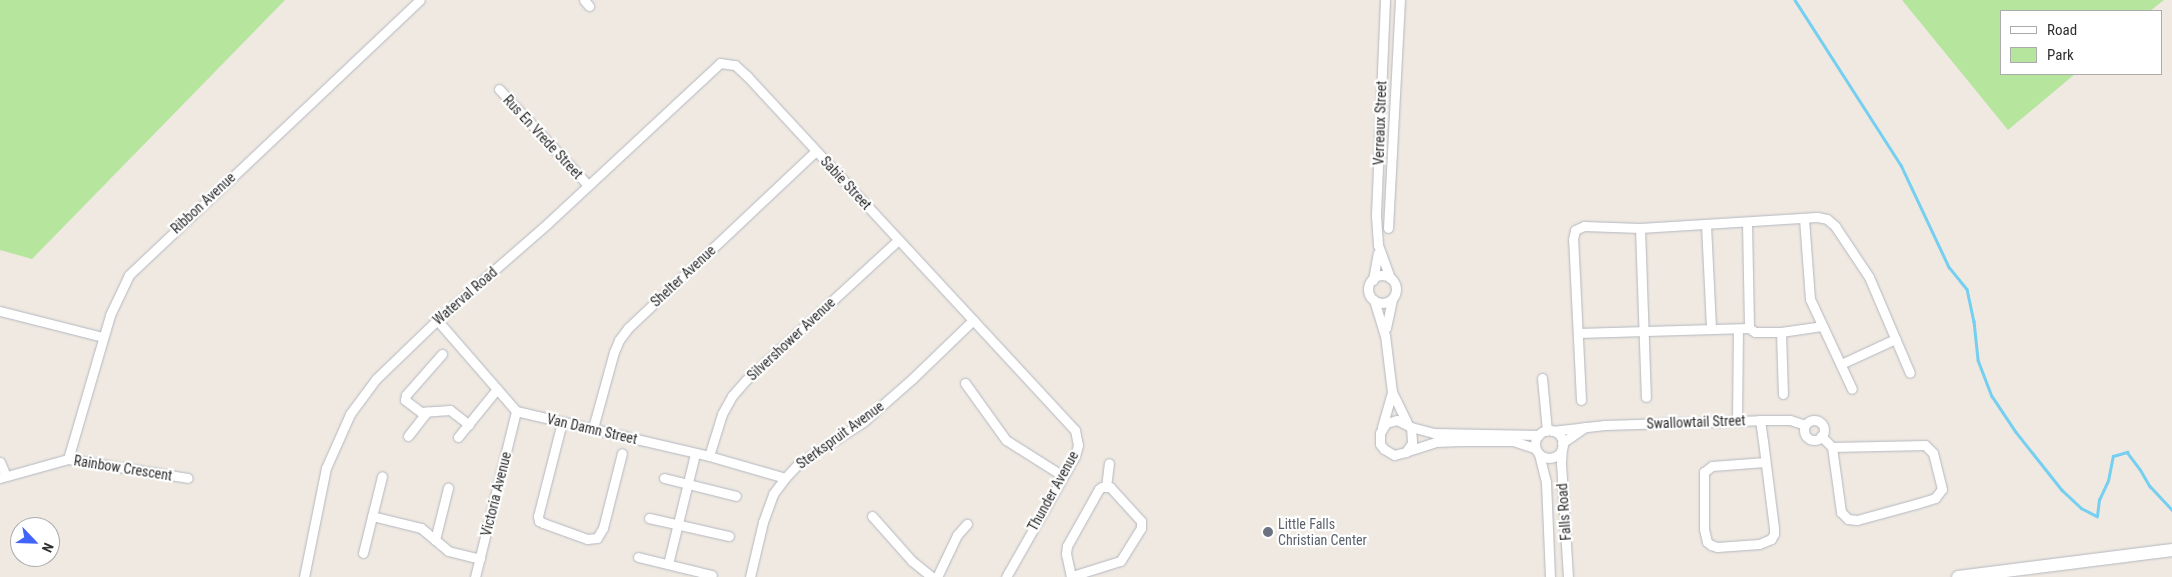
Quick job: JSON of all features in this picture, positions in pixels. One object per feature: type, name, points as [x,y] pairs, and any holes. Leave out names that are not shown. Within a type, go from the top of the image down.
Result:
[{"type":"main road","points":[[1958,577],[2172,550]]},
{"type":"main road","points":[[1992,577],[2021,568]]},
{"type":"street","name":"Ribbon Avenue","points":[[68,459],[103,337],[118,293],[138,264],[420,0]]},
{"type":"street","name":"Verreaux Street","points":[[1372,280],[1378,245],[1376,216],[1385,0]]},
{"type":"street","points":[[1388,228],[1400,0]]},
{"type":"street","name":"Sabie Street","points":[[712,68],[720,62],[735,65],[973,320]]},
{"type":"street","name":"Waterval Road","points":[[304,577],[326,468],[346,422],[376,379],[437,320],[509,257],[712,68]]},
{"type":"street","name":"Rus En Vrede Street","points":[[499,89],[588,184]]},
{"type":"street","name":"Shelter Avenue","points":[[593,428],[614,352],[619,340],[628,328],[816,151]]},
{"type":"street","points":[[1804,219],[1810,299],[1852,389]]},
{"type":"street","points":[[1581,400],[1573,239],[1575,230],[1584,226],[1640,228],[1827,219],[1835,226],[1868,277],[1910,373]]},
{"type":"street","points":[[1747,223],[1749,328]]},
{"type":"street","points":[[1706,225],[1711,329]]},
{"type":"street","points":[[1640,228],[1646,397]]},
{"type":"street","name":"Silvershower Avenue","points":[[709,456],[722,414],[732,396],[746,380],[898,240]]},
{"type":"street","name":"Verreaux Street","points":[[1378,245],[1390,278]]},
{"type":"street","points":[[1385,336],[1396,288],[1390,278],[1381,276],[1372,280],[1369,293],[1374,300],[1385,336],[1392,392],[1414,438],[1406,452]]},
{"type":"street","points":[[1374,300],[1382,303],[1392,299]]},
{"type":"street","points":[[0,311],[103,337]]},
{"type":"street","points":[[437,320],[516,411]]},
{"type":"street","name":"Thunder Avenue","points":[[973,320],[1075,430],[1078,445],[1075,456],[1006,577]]},
{"type":"street","name":"Sterkspruit Avenue","points":[[750,577],[766,515],[774,494],[785,478],[798,464],[863,422],[912,379],[973,320]]},
{"type":"street","points":[[1578,333],[1738,328],[1749,328],[1755,332],[1781,332],[1822,326]]},
{"type":"street","points":[[1737,421],[1738,328]]},
{"type":"street","points":[[1781,332],[1783,394]]},
{"type":"street","points":[[1841,364],[1895,339]]},
{"type":"street","points":[[442,354],[405,398],[417,410],[427,412],[450,410],[469,425]]},
{"type":"street","points":[[1537,451],[1546,432],[1542,378]]},
{"type":"street","points":[[965,383],[1006,440],[1063,476]]},
{"type":"street","points":[[458,437],[497,389]]},
{"type":"street","points":[[1392,392],[1379,438],[1384,449],[1394,454],[1435,442],[1460,440],[1513,441],[1537,451],[1545,458],[1553,457],[1562,446],[1586,427]]},
{"type":"street","name":"Van Damn Street","points":[[516,411],[709,456],[785,478]]},
{"type":"street","name":"Victoria Avenue","points":[[475,577],[516,411]]},
{"type":"street","points":[[408,436],[427,412]]},
{"type":"street","points":[[1760,420],[1774,528],[1771,539],[1759,544],[1717,547],[1711,545],[1707,542],[1704,529],[1704,472],[1712,466],[1765,462]]},
{"type":"street","name":"Swallowtail Street","points":[[1409,425],[1433,433],[1460,434],[1546,432],[1586,427],[1760,420],[1790,420],[1805,425]]},
{"type":"street","points":[[1382,427],[1391,421],[1409,425]]},
{"type":"street","points":[[1810,421],[1819,422],[1823,426],[1821,436],[1813,439],[1807,437],[1804,431],[1805,425],[1810,421]]},
{"type":"street","points":[[562,422],[538,516],[539,520],[543,523],[587,539],[597,538],[603,528],[622,453]]},
{"type":"street","points":[[1546,432],[1559,436],[1562,446]]},
{"type":"street","points":[[1821,436],[1832,446],[1841,512],[1848,519],[1857,520],[1935,498],[1942,490],[1933,453],[1925,445],[1832,446]]},
{"type":"street","name":"Falls Road","points":[[1562,446],[1568,577]]},
{"type":"street","name":"Falls Road","points":[[1537,451],[1546,482],[1550,577]]},
{"type":"street","points":[[668,564],[695,454]]},
{"type":"street","name":"Rainbow Crescent","points":[[3,477],[68,459],[188,478]]},
{"type":"street","points":[[0,462],[3,477]]},
{"type":"street","points":[[1106,486],[1109,463]]},
{"type":"street","points":[[363,553],[382,476]]},
{"type":"street","points":[[664,478],[736,496]]},
{"type":"street","points":[[1106,486],[1113,490],[1141,521],[1141,528],[1120,561],[1071,576],[1066,554],[1067,546],[1099,489],[1106,486]]},
{"type":"street","points":[[435,540],[448,488]]},
{"type":"street","points":[[372,516],[421,528],[448,551],[480,559]]},
{"type":"street","points":[[872,516],[912,562],[932,577]]},
{"type":"street","points":[[649,518],[729,536]]},
{"type":"street","points":[[937,577],[957,535],[967,524]]},
{"type":"street","points":[[1548,531],[1565,530]]},
{"type":"street","points":[[638,557],[712,575]]},
{"type":"green space","points":[[0,0],[285,0],[32,259],[0,250]]},
{"type":"green space","points":[[1902,0],[2164,0],[2151,10],[2000,10],[2000,75],[2074,75],[2008,130]]},
{"type":"waterway","points":[[1795,0],[1901,165],[1949,267],[1967,289],[1974,321],[1978,360],[1992,396],[2016,432],[2062,490],[2081,508],[2097,516],[2099,500],[2108,481],[2113,456],[2127,452],[2150,486],[2172,510]]},
{"type":"place","name":"Little Falls Christian Center","points":[[1268,532]]}]
